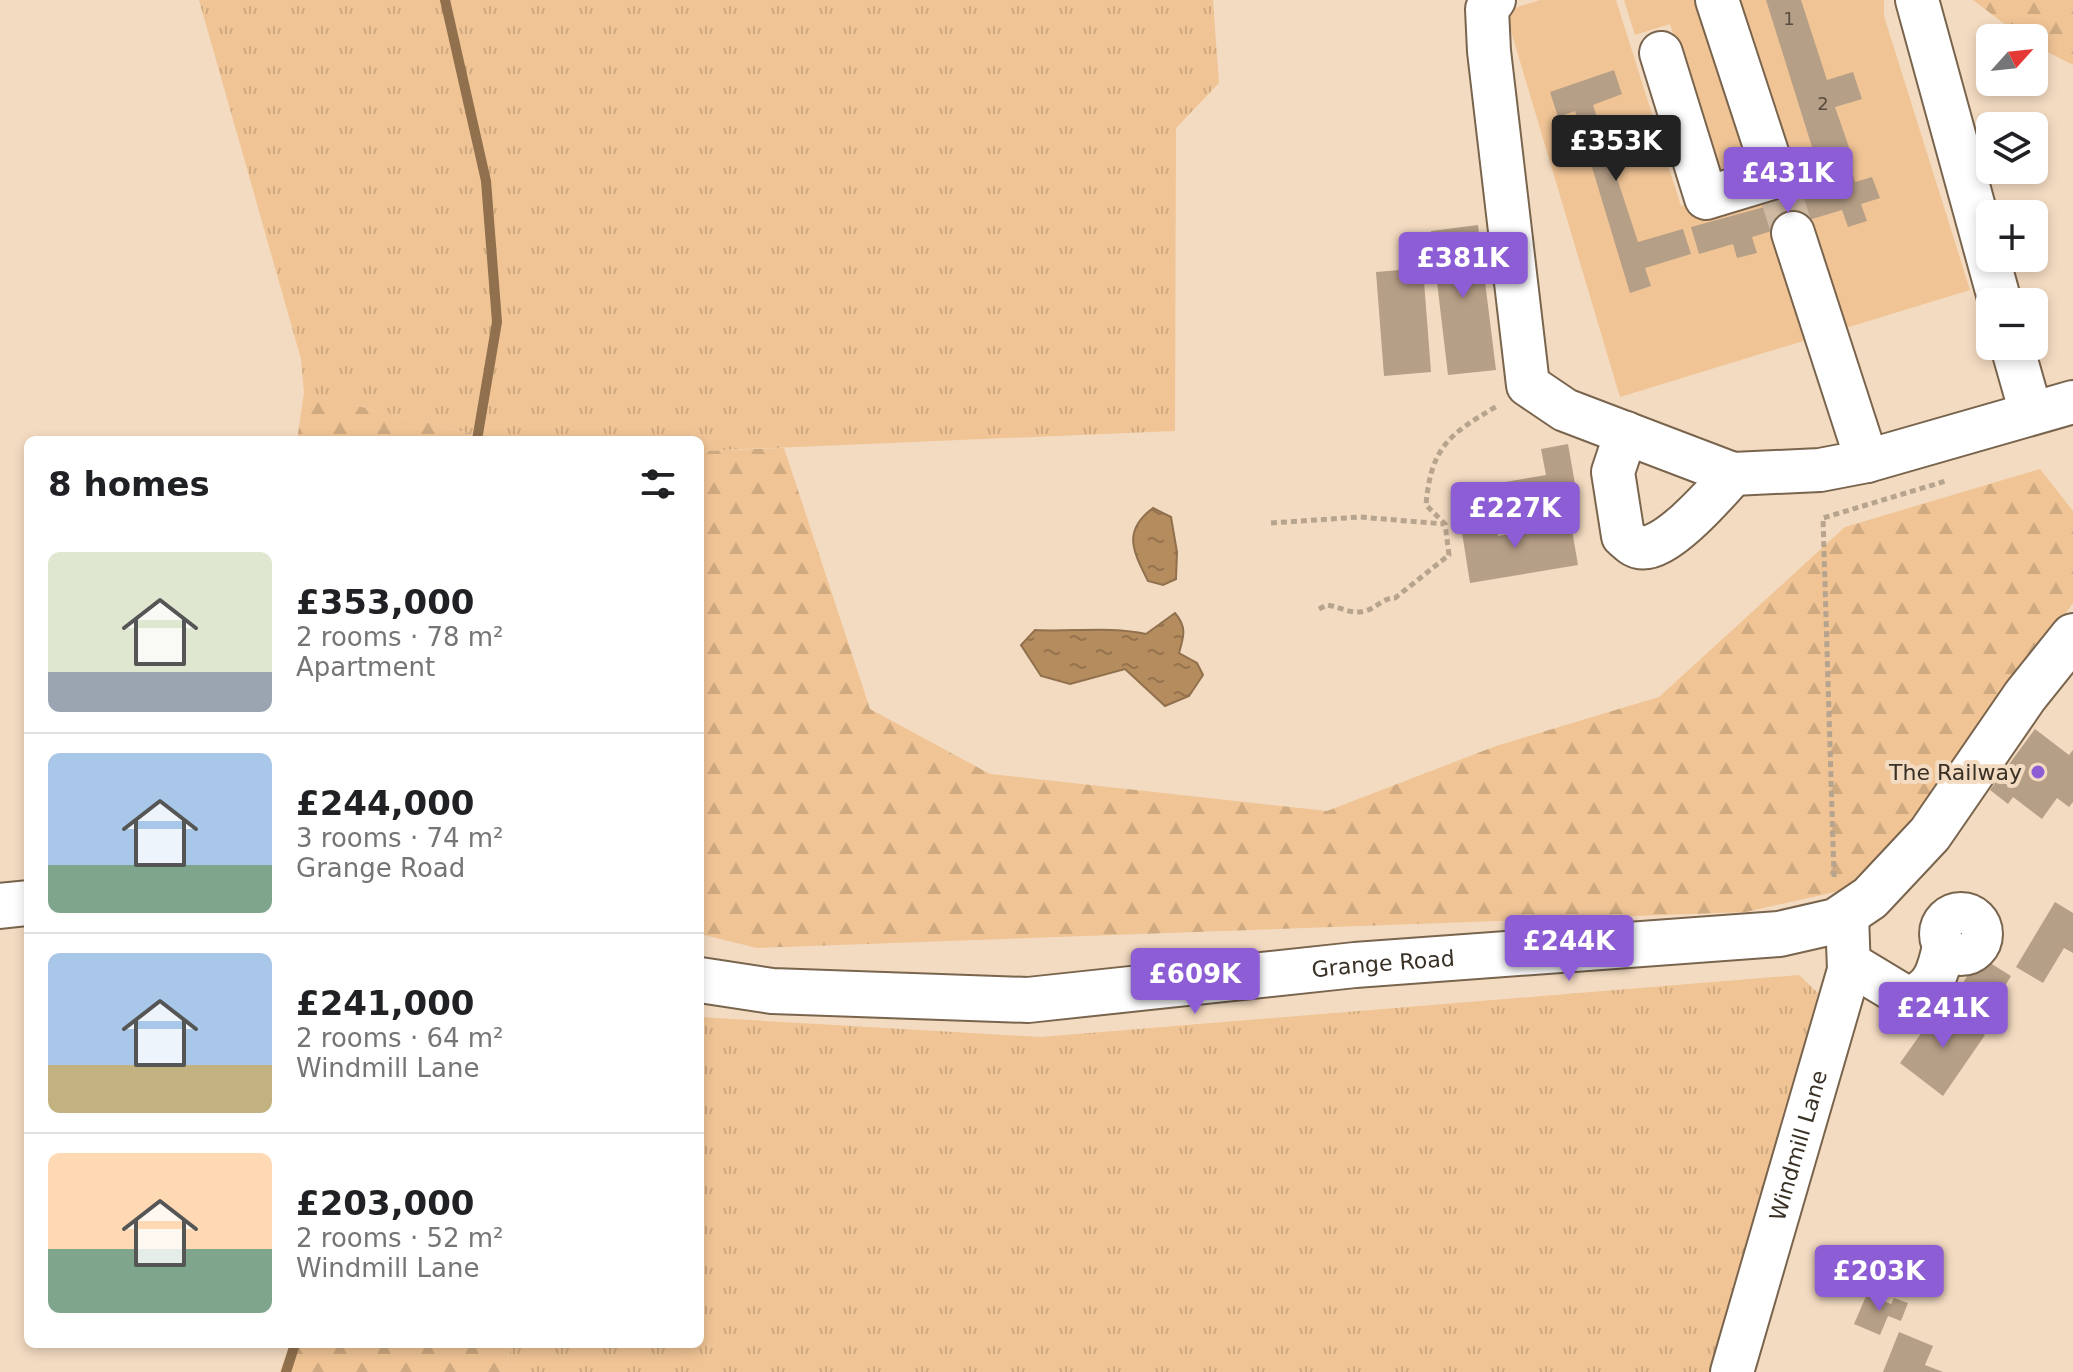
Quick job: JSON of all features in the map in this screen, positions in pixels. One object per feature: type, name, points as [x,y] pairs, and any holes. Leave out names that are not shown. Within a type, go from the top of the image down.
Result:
[{"type":"main road","name":"Grange Road","points":[[704,981],[772,991],[1028,1000],[1355,965],[1779,934],[1841,918],[1870,898],[1930,834],[2025,696],[2073,636]]},
{"type":"main road","points":[[0,906],[24,903]]},
{"type":"street","points":[[1494,0],[1487,9],[1489,51],[1528,385],[1565,410],[1733,474],[1820,470],[1867,461],[2073,402]]},
{"type":"street","points":[[1661,53],[1706,198],[1777,184],[1717,0]]},
{"type":"street","points":[[1917,0],[1996,288]]},
{"type":"street","points":[[1793,233],[1867,461]]},
{"type":"street","points":[[2016,360],[2031,413]]},
{"type":"street","points":[[1626,433],[1613,472],[1623,536],[1637,547],[1649,548],[1686,523],[1733,474]]},
{"type":"street","name":"Windmill Lane","points":[[1732,1372],[1849,963],[1841,918]]},
{"type":"street","points":[[1849,963],[1907,998],[1929,988],[1938,972],[1944,946]]},
{"type":"path","points":[[1319,609],[1327,605],[1357,612],[1367,610],[1387,598],[1395,598],[1408,584],[1449,555],[1445,524],[1426,505],[1428,481],[1438,456],[1456,430],[1528,385]]},
{"type":"path","points":[[1841,918],[1823,518],[1955,478]]},
{"type":"path","points":[[1271,523],[1360,517],[1445,524]]},
{"type":"green space","points":[[199,0],[1213,0],[1219,83],[1176,128],[1175,431],[704,451],[704,436],[481,436],[304,393],[301,359]]},
{"type":"green space","points":[[1540,0],[1616,0],[1681,206],[1775,177],[1738,0],[1884,0],[1884,16],[1970,290],[1620,397],[1505,11]]},
{"type":"green space","points":[[1624,0],[1707,0],[1757,159],[1718,172],[1670,24],[1635,35]]},
{"type":"green space","points":[[1973,0],[2073,0],[2073,65],[2048,52],[2048,24],[2005,24]]},
{"type":"green space","points":[[304,393],[481,436],[298,436]]},
{"type":"green space","points":[[784,448],[870,709],[990,774],[1327,811],[1496,746],[1659,697],[1845,527],[2040,469],[2073,511],[2073,603],[1920,814],[1844,890],[1746,912],[757,948],[704,935],[704,451]]},
{"type":"green space","points":[[1799,975],[1818,993],[1716,1372],[503,1372],[512,1348],[704,1348],[704,1017],[1041,1037]]},
{"type":"green space","points":[[289,1348],[512,1348],[503,1372],[280,1372]]},
{"type":"water","points":[[1153,508],[1171,517],[1177,552],[1176,579],[1163,585],[1148,581],[1133,542],[1137,525]]},
{"type":"water","points":[[1175,613],[1183,632],[1179,653],[1197,663],[1203,675],[1189,696],[1165,706],[1125,669],[1070,684],[1041,676],[1021,645],[1035,630],[1105,630],[1146,634]]},
{"type":"building","points":[[1766,0],[1801,0],[1827,80],[1853,72],[1862,99],[1835,107],[1851,153],[1817,163]]},
{"type":"building","points":[[1614,70],[1622,94],[1593,105],[1638,242],[1683,229],[1691,254],[1645,268],[1651,286],[1630,293],[1575,111],[1558,117],[1550,92]]},
{"type":"building","points":[[1850,166],[1855,182],[1872,177],[1880,198],[1861,204],[1867,221],[1848,227],[1842,210],[1752,237],[1757,253],[1737,258],[1733,244],[1699,254],[1691,227],[1834,188],[1830,172]]},
{"type":"building","points":[[1478,225],[1496,370],[1448,375],[1431,231]]},
{"type":"building","points":[[1423,268],[1431,372],[1384,376],[1376,272]]},
{"type":"building","points":[[1568,444],[1577,495],[1504,509],[1499,483],[1546,475],[1541,449]]},
{"type":"building","points":[[1495,515],[1498,536],[1571,524],[1578,565],[1470,583],[1460,520]]},
{"type":"building","name":"The Railway","points":[[2035,729],[2069,755],[2073,750],[2073,802],[2069,807],[2057,798],[2042,819],[2013,797],[2008,804],[1990,790]]},
{"type":"building","points":[[2055,902],[2073,913],[2073,953],[2064,948],[2043,983],[2016,967]]},
{"type":"building","points":[[1979,956],[2011,976],[1992,1008],[1960,988]]},
{"type":"building","points":[[1942,1004],[1985,1035],[1943,1096],[1900,1063]]},
{"type":"building","points":[[1867,1294],[1891,1304],[1894,1298],[1908,1303],[1901,1321],[1888,1316],[1880,1335],[1854,1324]]},
{"type":"building","points":[[1899,1332],[1933,1346],[1925,1365],[1943,1372],[1883,1372]]},
{"type":"waterway","points":[[445,0],[486,181],[497,322],[478,436]]},
{"type":"waterway","points":[[286,1372],[294,1348]]},
{"type":"tunnel","points":[[1780,192],[1793,233]]},
{"type":"place","name":"The Railway","points":[[2038,772]]}]
